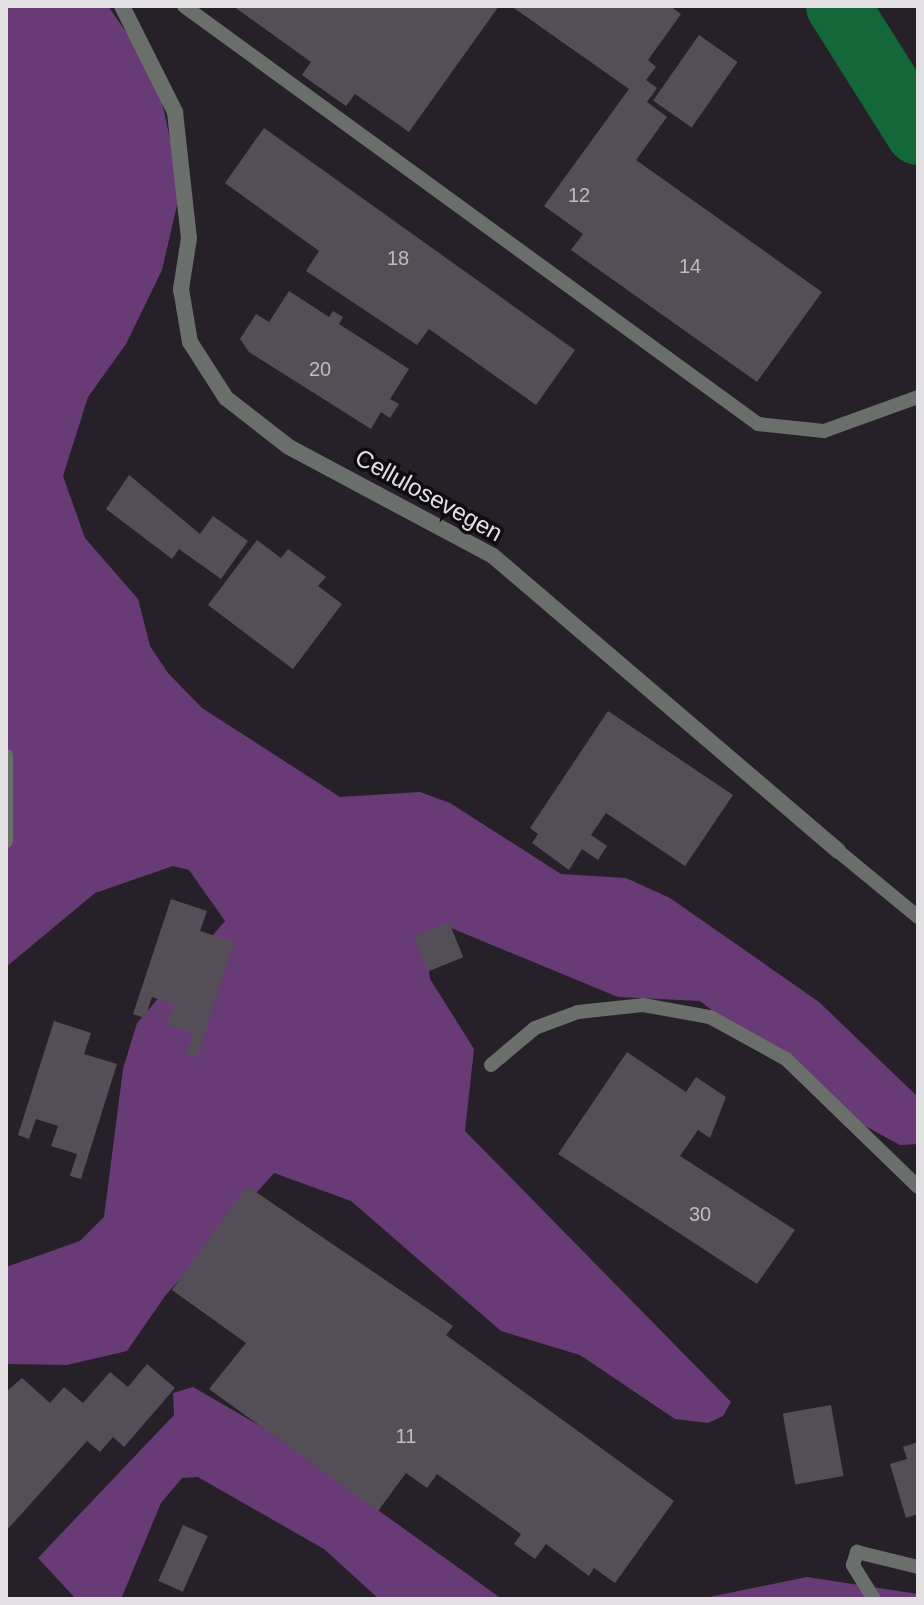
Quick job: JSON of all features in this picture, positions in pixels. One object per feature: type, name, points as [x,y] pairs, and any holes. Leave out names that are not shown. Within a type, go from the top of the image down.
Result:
[{"type":"street","name":"Cellulosevegen","points":[[122,6],[175,112],[189,238],[181,289],[190,342],[226,398],[289,447],[493,556],[838,851]]},
{"type":"lane","points":[[184,6],[758,424],[824,431],[918,397]]},
{"type":"lane","points":[[6,756],[6,841]]},
{"type":"lane","name":"Cellulosevegen","points":[[838,851],[918,917]]},
{"type":"lane","points":[[491,1065],[535,1028],[578,1012],[643,1005],[710,1017],[786,1059],[918,1187]]},
{"type":"lane","points":[[874,1599],[853,1565],[857,1552],[918,1567]]},
{"type":"shaded area","points":[[6,6],[108,6],[156,75],[181,188],[162,270],[126,344],[88,397],[63,476],[85,538],[138,599],[150,646],[168,673],[202,708],[340,797],[420,792],[450,803],[561,874],[626,878],[670,898],[819,1002],[918,1097],[918,1144],[900,1145],[856,1121],[700,1001],[618,997],[451,928],[426,947],[430,979],[474,1049],[465,1131],[731,1402],[723,1416],[708,1423],[675,1419],[580,1355],[501,1331],[351,1201],[274,1173],[165,1296],[127,1351],[67,1365],[6,1364],[6,1267],[80,1241],[104,1217],[123,1069],[137,1023],[225,921],[189,870],[173,866],[95,893],[6,967]]},
{"type":"shaded area","points":[[193,1387],[262,1427],[502,1599],[379,1599],[324,1549],[198,1477],[182,1478],[161,1503],[121,1599],[76,1599],[38,1558],[174,1415],[173,1393]]},
{"type":"shaded area","points":[[807,1577],[918,1594],[918,1599],[700,1599]]},
{"type":"building","points":[[233,6],[499,6],[409,132],[355,94],[346,106],[302,75],[311,62]]},
{"type":"building","points":[[511,6],[670,6],[681,14],[648,60],[656,67],[646,80],[657,88],[647,102],[667,117],[636,160],[822,292],[757,382],[571,250],[583,234],[544,206],[629,89]]},
{"type":"building","points":[[699,35],[738,62],[692,127],[653,101]]},
{"type":"building","points":[[264,128],[575,350],[536,405],[429,329],[417,345],[306,271],[319,251],[225,183]]},
{"type":"building","points":[[289,291],[329,317],[333,311],[343,317],[339,324],[409,369],[390,399],[399,404],[390,418],[381,412],[371,429],[249,352],[240,339],[256,314],[269,322]]},
{"type":"building","points":[[129,475],[200,534],[213,516],[248,541],[221,579],[179,549],[172,559],[106,509]]},
{"type":"building","points":[[257,540],[281,558],[288,549],[326,577],[318,586],[342,604],[293,669],[208,605]]},
{"type":"building","points":[[608,711],[733,795],[685,866],[606,813],[591,835],[607,846],[598,860],[582,849],[569,870],[532,843],[538,834],[530,828]]},
{"type":"building","points":[[171,899],[207,911],[200,931],[234,942],[197,1057],[186,1054],[193,1033],[167,1025],[174,1005],[152,997],[145,1018],[133,1014]]},
{"type":"building","points":[[449,922],[463,957],[428,971],[414,936]]},
{"type":"building","points":[[54,1021],[91,1033],[84,1054],[117,1064],[81,1179],[70,1176],[77,1154],[51,1146],[58,1126],[36,1119],[29,1139],[18,1135]]},
{"type":"building","points":[[627,1052],[686,1092],[696,1077],[726,1097],[710,1138],[698,1130],[680,1156],[795,1230],[757,1284],[558,1154]]},
{"type":"building","points":[[247,1186],[453,1326],[446,1335],[674,1501],[615,1583],[594,1568],[589,1576],[546,1544],[535,1559],[514,1544],[521,1534],[437,1474],[427,1488],[406,1473],[378,1511],[209,1389],[246,1343],[172,1290]]},
{"type":"building","points":[[147,1364],[175,1388],[124,1447],[113,1437],[100,1452],[87,1441],[6,1531],[6,1392],[22,1378],[50,1403],[64,1387],[83,1403],[110,1372],[128,1387]]},
{"type":"building","points":[[831,1405],[844,1476],[795,1484],[783,1414]]},
{"type":"building","points":[[918,1442],[918,1514],[906,1518],[890,1464],[907,1459],[903,1447]]},
{"type":"building","points":[[183,1525],[208,1536],[183,1592],[158,1581]]},
{"type":"waterway","points":[[838,6],[918,133]]}]
